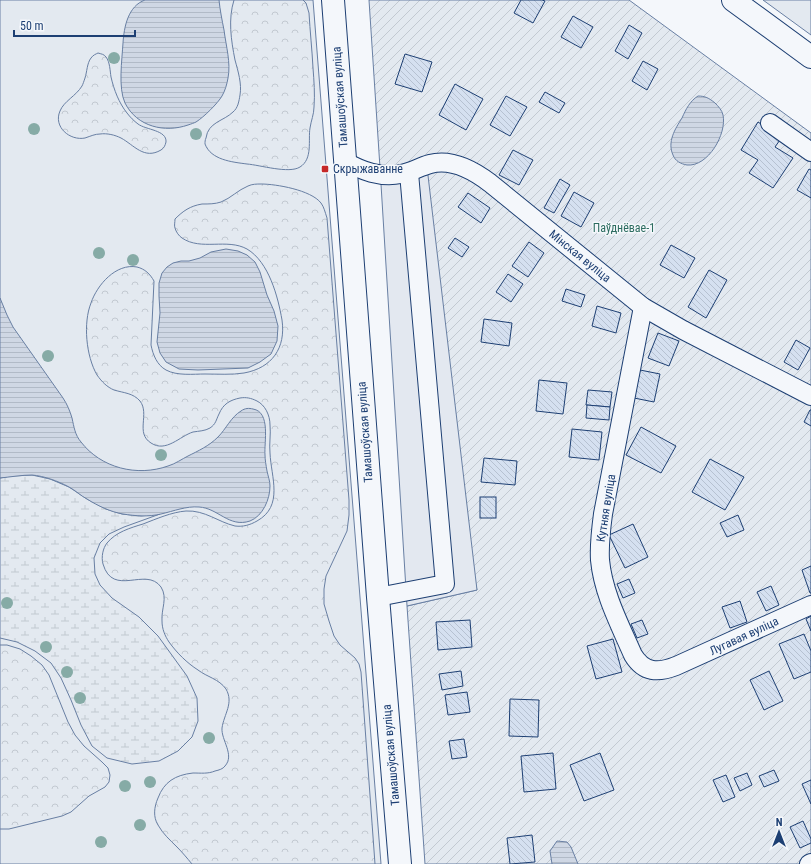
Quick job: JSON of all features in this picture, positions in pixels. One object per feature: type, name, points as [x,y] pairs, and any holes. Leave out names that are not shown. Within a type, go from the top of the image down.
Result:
[{"type":"main road","name":"Тамашоўская вуліца","points":[[333,0],[344,161],[400,864]]},
{"type":"main road","points":[[733,0],[811,57]]},
{"type":"lane","points":[[770,123],[811,152]]},
{"type":"lane","name":"Мінская вуліца","points":[[344,161],[359,169],[378,174],[394,175],[409,173],[430,164],[437,163],[453,164],[475,173],[496,188],[643,307],[683,330],[811,396]]},
{"type":"lane","points":[[378,597],[445,584],[409,173]]},
{"type":"lane","name":"Кутняя вуліца","points":[[643,307],[603,514],[600,532],[600,559],[610,600],[633,655],[637,661],[642,666],[650,670],[667,670],[676,666]]},
{"type":"lane","name":"Лугавая вуліца","points":[[676,666],[811,605]]},
{"type":"green space","points":[[0,0],[313,0],[381,864],[0,864]]},
{"type":"green space","points":[[234,0],[303,0],[306,3],[309,13],[314,110],[310,128],[307,159],[304,164],[295,169],[289,170],[229,161],[212,154],[205,144],[207,133],[210,128],[235,110],[239,100],[240,82],[231,37],[231,15]]},
{"type":"green space","name":"Паўднёвае-1","points":[[369,0],[629,0],[811,133],[811,864],[425,864],[407,606],[477,590],[380,168]]},
{"type":"green space","points":[[763,0],[811,0],[811,35]]},
{"type":"green space","points":[[98,53],[104,55],[107,59],[115,91],[128,114],[138,124],[163,135],[166,142],[164,148],[155,153],[149,153],[140,150],[114,135],[96,134],[85,138],[79,138],[64,132],[58,117],[60,111],[64,104],[77,93],[82,86],[90,60]]},
{"type":"green space","points":[[253,184],[275,185],[302,191],[316,198],[324,208],[327,218],[349,515],[347,531],[326,576],[324,604],[334,636],[340,645],[355,658],[359,664],[361,672],[375,864],[192,864],[167,837],[156,822],[155,815],[157,801],[163,788],[171,780],[181,776],[219,770],[228,762],[229,757],[222,728],[229,704],[228,694],[226,689],[220,683],[186,661],[168,640],[162,624],[164,595],[161,587],[155,581],[147,579],[122,581],[114,579],[108,574],[102,561],[104,547],[119,533],[164,516],[193,511],[205,514],[235,526],[241,526],[249,525],[257,521],[265,515],[271,507],[274,490],[270,450],[270,421],[262,405],[253,399],[248,398],[233,400],[227,403],[215,423],[210,428],[188,434],[173,443],[157,446],[146,439],[144,434],[144,412],[140,401],[131,395],[109,387],[97,375],[90,359],[86,330],[91,303],[98,289],[108,277],[122,268],[137,267],[147,272],[154,281],[151,345],[156,359],[163,368],[170,372],[180,374],[235,374],[244,373],[262,367],[275,355],[279,348],[283,330],[278,301],[267,271],[255,255],[247,249],[231,244],[197,244],[189,242],[180,236],[176,231],[175,226],[175,219],[190,208],[202,204],[214,204],[221,202],[248,186]]},
{"type":"green space","points":[[32,475],[50,479],[69,487],[106,509],[122,514],[141,516],[160,514],[109,534],[100,543],[94,558],[95,574],[100,585],[112,598],[139,617],[158,636],[187,676],[197,698],[198,721],[192,737],[178,751],[159,761],[132,764],[107,758],[92,746],[81,725],[61,678],[51,663],[35,651],[17,642],[0,638],[0,478]]},
{"type":"green space","points":[[0,645],[7,645],[20,649],[42,665],[49,675],[68,722],[75,735],[84,746],[108,768],[110,775],[109,782],[105,787],[89,796],[71,812],[62,816],[9,829],[0,829]]},
{"type":"shaded area","points":[[145,0],[219,0],[229,60],[228,80],[220,99],[207,113],[194,123],[170,128],[152,126],[137,118],[125,103],[121,82],[124,30],[131,12],[139,3]]},
{"type":"shaded area","points":[[698,96],[703,96],[713,101],[721,110],[723,115],[722,131],[719,140],[709,155],[702,161],[687,165],[678,162],[675,159],[671,150],[671,140],[674,131],[687,108]]},
{"type":"shaded area","points":[[427,167],[477,590],[407,606],[380,168]]},
{"type":"shaded area","points":[[226,249],[238,251],[247,255],[255,262],[274,311],[278,326],[277,341],[271,354],[248,368],[198,370],[179,369],[166,362],[160,353],[157,342],[160,313],[159,283],[162,273],[173,263],[189,261],[200,258],[211,252]]},
{"type":"shaded area","points":[[0,298],[13,327],[66,403],[79,439],[89,451],[109,464],[120,468],[144,471],[171,465],[211,443],[221,434],[234,416],[242,410],[250,408],[259,411],[264,421],[265,428],[265,459],[270,491],[265,506],[259,515],[250,521],[236,522],[206,508],[194,507],[152,516],[128,515],[118,513],[96,504],[69,487],[46,478],[32,475],[0,478]]},
{"type":"shaded area","points":[[557,841],[567,842],[571,847],[578,864],[552,864],[550,851]]},
{"type":"building","points":[[521,0],[545,1],[533,23],[514,13]]},
{"type":"building","points":[[573,16],[593,27],[581,48],[561,37]]},
{"type":"building","points":[[629,25],[642,33],[628,59],[615,51]]},
{"type":"building","points":[[405,54],[432,62],[422,92],[395,84]]},
{"type":"building","points":[[643,61],[658,69],[647,90],[632,81]]},
{"type":"building","points":[[455,84],[483,99],[466,130],[439,115]]},
{"type":"building","points":[[545,92],[565,103],[559,113],[539,102]]},
{"type":"building","points":[[506,96],[527,107],[510,136],[490,125]]},
{"type":"building","points":[[758,122],[782,137],[775,147],[793,158],[773,188],[749,173],[758,160],[741,150]]},
{"type":"building","points":[[513,150],[533,160],[519,185],[499,175]]},
{"type":"building","points":[[809,169],[811,170],[811,198],[797,190]]},
{"type":"building","points":[[560,179],[570,185],[554,213],[544,208]]},
{"type":"building","points":[[574,192],[594,203],[581,227],[561,216]]},
{"type":"building","points":[[468,193],[490,208],[481,223],[458,207]]},
{"type":"building","points":[[455,238],[469,247],[462,257],[448,248]]},
{"type":"building","points":[[529,242],[544,253],[528,277],[512,266]]},
{"type":"building","points":[[671,245],[695,258],[684,278],[660,265]]},
{"type":"building","points":[[709,270],[727,280],[706,318],[688,307]]},
{"type":"building","points":[[508,274],[523,284],[511,302],[496,292]]},
{"type":"building","points":[[566,289],[585,295],[581,307],[562,301]]},
{"type":"building","points":[[597,306],[621,313],[616,333],[592,326]]},
{"type":"building","points":[[484,319],[512,323],[509,346],[481,342]]},
{"type":"building","points":[[658,333],[679,341],[669,366],[648,358]]},
{"type":"building","points":[[796,340],[810,348],[798,370],[784,362]]},
{"type":"building","points":[[640,370],[660,374],[654,402],[634,398]]},
{"type":"building","points":[[539,380],[567,383],[563,414],[536,411]]},
{"type":"building","points":[[588,390],[612,392],[610,407],[586,405]]},
{"type":"building","points":[[587,405],[610,407],[609,420],[586,418]]},
{"type":"building","points":[[811,410],[811,426],[804,422]]},
{"type":"building","points":[[641,427],[676,446],[661,473],[626,455]]},
{"type":"building","points":[[572,429],[602,432],[599,460],[569,457]]},
{"type":"building","points":[[484,458],[517,461],[515,485],[481,482]]},
{"type":"building","points":[[710,459],[744,477],[725,510],[692,492]]},
{"type":"building","points":[[480,497],[496,497],[496,518],[480,518]]},
{"type":"building","points":[[738,515],[744,530],[727,537],[720,523]]},
{"type":"building","points":[[633,524],[648,557],[625,568],[609,535]]},
{"type":"building","points":[[811,566],[811,593],[810,593],[802,570]]},
{"type":"building","points":[[629,579],[635,593],[623,598],[617,584]]},
{"type":"building","points":[[771,586],[779,605],[766,611],[757,592]]},
{"type":"building","points":[[740,601],[747,622],[730,628],[722,607]]},
{"type":"building","points":[[811,616],[811,631],[806,619]]},
{"type":"building","points":[[470,620],[472,647],[438,650],[436,622]]},
{"type":"building","points":[[642,620],[648,634],[637,638],[631,624]]},
{"type":"building","points":[[804,634],[811,651],[811,672],[794,679],[779,644]]},
{"type":"building","points":[[613,639],[622,672],[596,679],[587,646]]},
{"type":"building","points":[[461,671],[463,686],[442,690],[439,674]]},
{"type":"building","points":[[769,671],[783,701],[764,710],[750,680]]},
{"type":"building","points":[[467,692],[470,712],[448,715],[445,695]]},
{"type":"building","points":[[510,699],[539,700],[538,737],[509,736]]},
{"type":"building","points":[[464,739],[467,757],[452,759],[449,741]]},
{"type":"building","points":[[553,753],[556,789],[524,792],[521,756]]},
{"type":"building","points":[[600,753],[614,790],[584,801],[570,765]]},
{"type":"building","points":[[774,770],[779,781],[764,787],[759,776]]},
{"type":"building","points":[[747,773],[752,785],[740,791],[734,778]]},
{"type":"building","points":[[726,775],[735,797],[723,802],[713,780]]},
{"type":"building","points":[[811,780],[811,804],[802,784]]},
{"type":"building","points":[[803,821],[811,839],[811,843],[800,848],[790,827]]},
{"type":"building","points":[[532,835],[535,862],[510,864],[507,838]]},
{"type":"place","name":"Скрыжаванне","points":[[325,169]]}]
